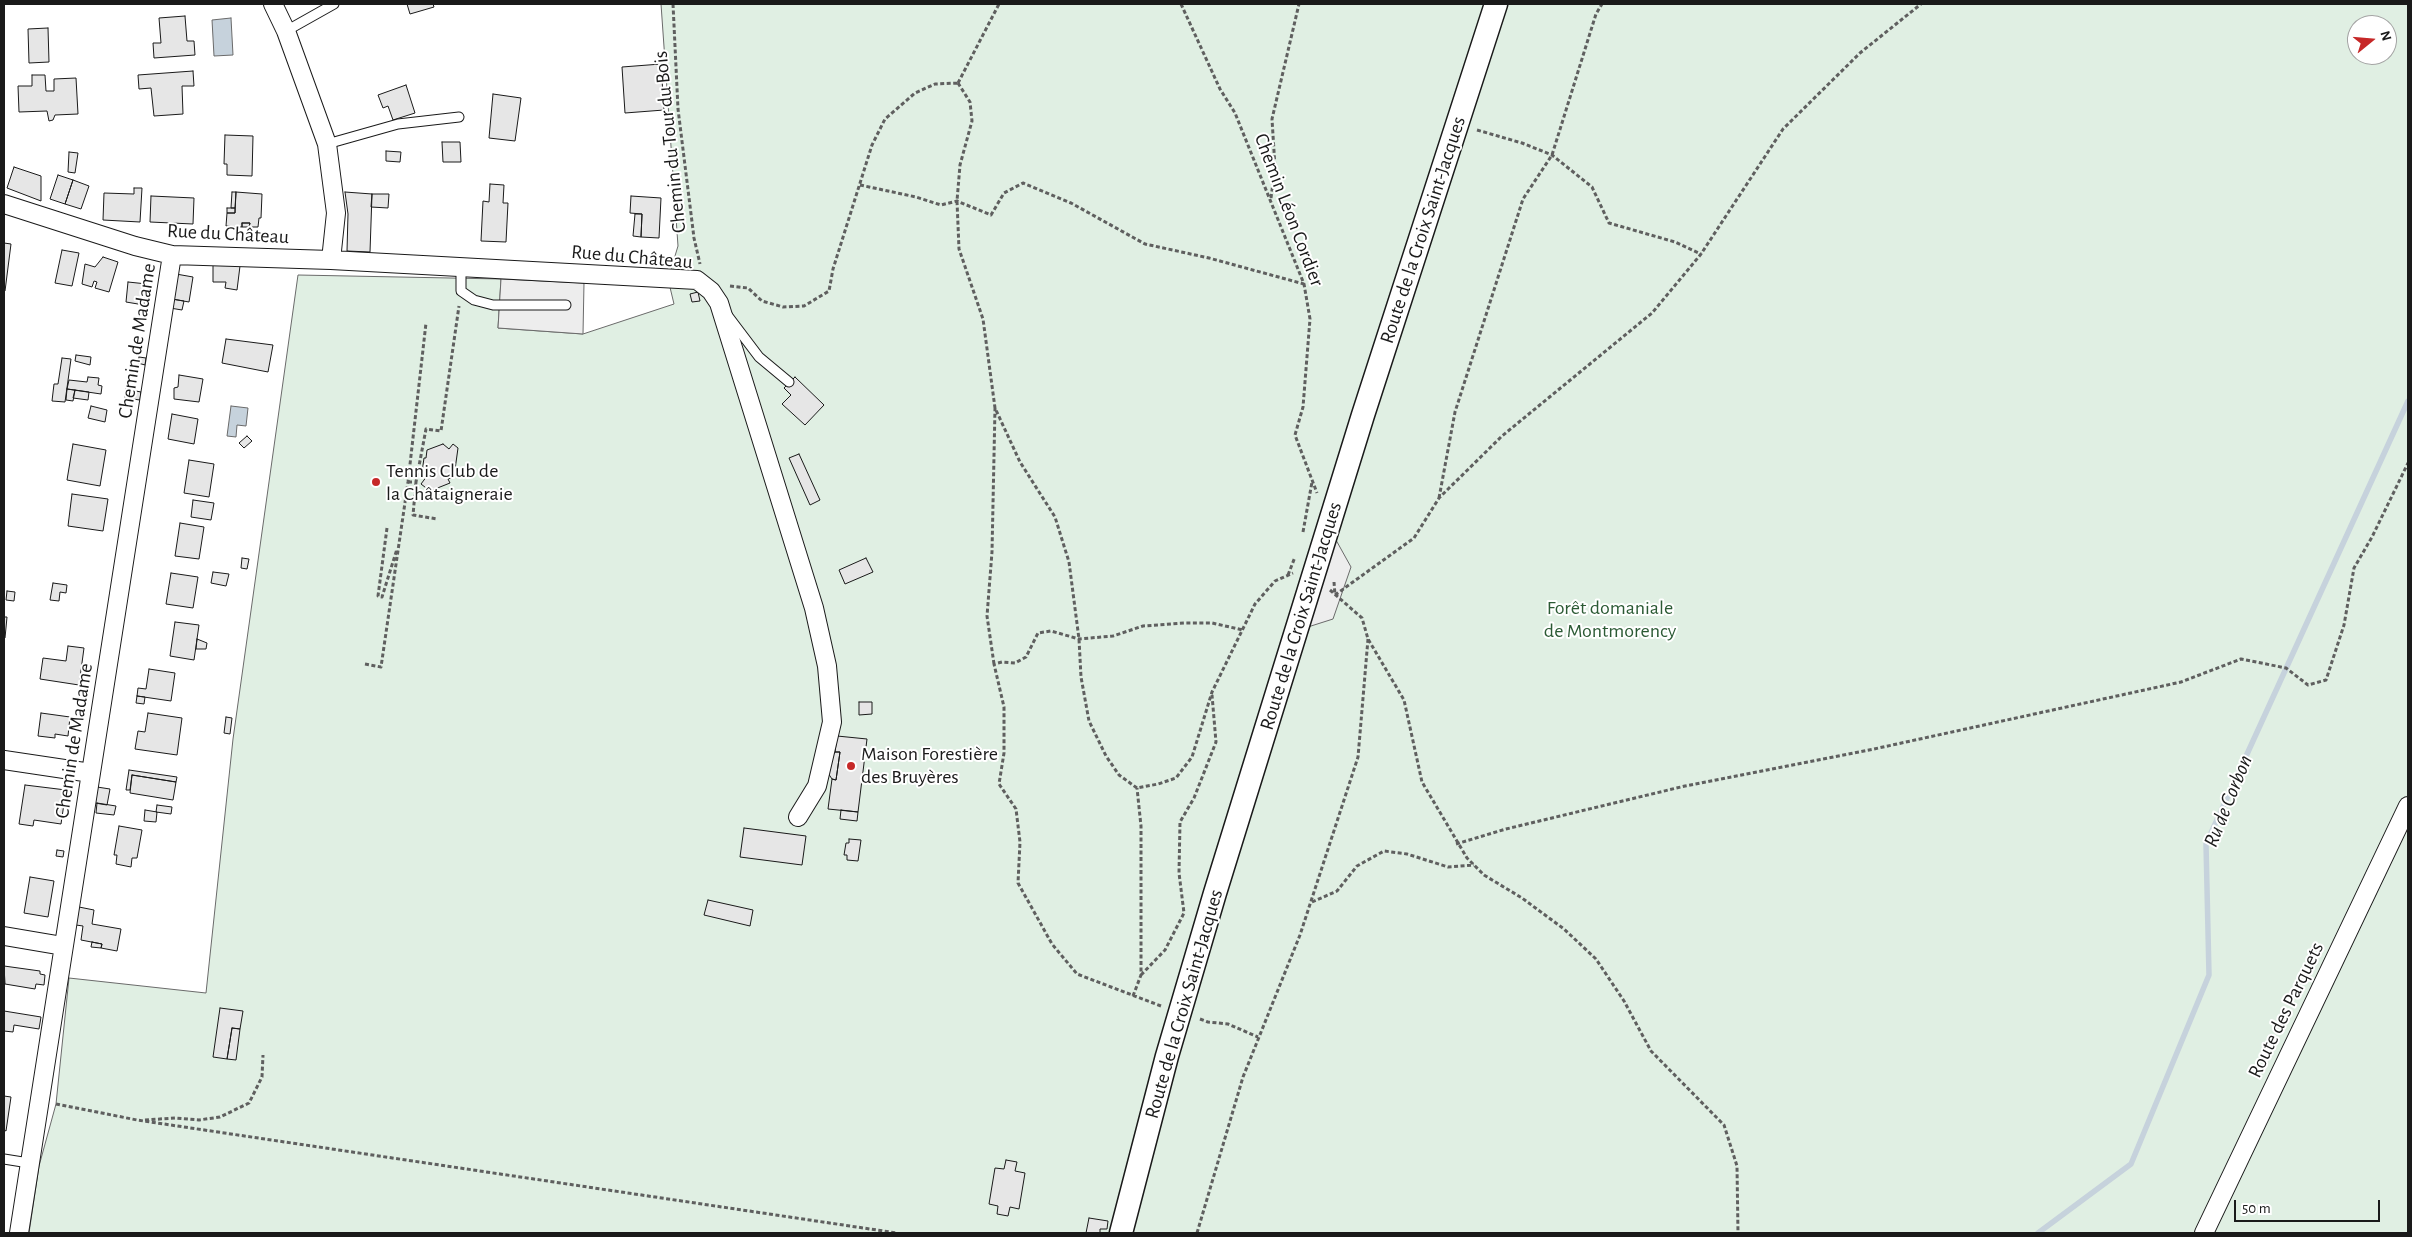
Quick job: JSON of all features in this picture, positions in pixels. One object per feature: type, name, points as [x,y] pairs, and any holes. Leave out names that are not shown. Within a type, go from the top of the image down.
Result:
[{"type":"street","points":[[273,4],[286,31],[327,144],[336,213],[331,260]]},
{"type":"street","name":"Route de la Croix Saint-Jacques","points":[[1121,1233],[1180,1012],[1315,575],[1328,524],[1496,4]]},
{"type":"street","name":"Rue du Château","points":[[4,204],[135,246],[172,255],[331,260],[697,280],[711,292],[719,303],[814,608],[827,666],[832,722],[817,786],[798,818]]},
{"type":"street","name":"Chemin de Madame","points":[[19,1233],[172,255]]},
{"type":"street","points":[[4,760],[91,773]]},
{"type":"street","name":"Route des Parquets","points":[[2204,1233],[2408,806]]},
{"type":"street","points":[[4,936],[63,946]]},
{"type":"lane","points":[[286,31],[334,4]]},
{"type":"lane","points":[[327,144],[398,124],[460,117]]},
{"type":"lane","points":[[461,267],[461,290],[474,300],[493,305],[566,304]]},
{"type":"lane","points":[[719,303],[759,357],[790,382]]},
{"type":"lane","points":[[4,1159],[29,1164]]},
{"type":"path","name":"Chemin du Tour du Bois","points":[[673,4],[678,109],[694,238],[702,272]]},
{"type":"path","points":[[958,83],[999,4]]},
{"type":"path","name":"Chemin Léon Cordier","points":[[1180,4],[1220,89],[1235,113],[1271,198],[1304,284],[1310,319],[1303,407],[1294,435],[1328,524]]},
{"type":"path","points":[[1271,198],[1275,166],[1272,119],[1299,4]]},
{"type":"path","points":[[1439,498],[1455,412],[1523,199],[1552,155],[1596,14],[1602,4]]},
{"type":"path","points":[[1335,596],[1414,538],[1439,498],[1502,436],[1652,313],[1701,254],[1783,129],[1860,53],[1921,4]]},
{"type":"path","points":[[728,286],[748,288],[762,301],[783,307],[804,306],[830,290],[833,270],[872,145],[885,119],[915,93],[935,84],[958,83]]},
{"type":"path","points":[[958,83],[970,102],[972,121],[960,165],[957,201],[959,249],[982,319],[995,408],[992,552],[987,616],[994,664],[1004,707],[1004,753],[999,784],[1016,810],[1020,842],[1018,884],[1052,944],[1077,974],[1208,1022],[1228,1024],[1258,1037]]},
{"type":"path","points":[[1457,124],[1522,142],[1552,155],[1592,187],[1609,223],[1675,242],[1701,254]]},
{"type":"path","points":[[860,185],[889,193],[916,197],[941,205],[957,201],[991,214],[1004,193],[1023,183],[1071,203],[1145,244],[1209,258],[1304,284]]},
{"type":"path","points":[[437,519],[413,515],[416,482],[426,429],[441,432],[461,290]]},
{"type":"path","points":[[366,664],[381,668],[408,482],[426,323]]},
{"type":"path","points":[[995,408],[1020,462],[1055,518],[1069,562],[1079,639],[1080,677],[1089,721],[1106,756],[1119,775],[1137,788],[1176,778],[1192,757],[1212,692],[1255,604],[1276,581],[1288,575],[1298,571],[1315,575],[1335,596],[1362,618],[1368,639],[1404,700],[1422,782],[1456,844],[1484,875],[1522,898],[1564,929],[1596,959],[1624,1001],[1650,1051],[1724,1125],[1737,1166],[1738,1233]]},
{"type":"path","points":[[1456,844],[1506,829],[1685,786],[1883,747],[2181,682],[2241,659],[2286,668],[2308,685],[2326,680],[2344,624],[2354,568],[2372,537],[2408,463]]},
{"type":"path","points":[[408,482],[416,482]]},
{"type":"path","points":[[1302,534],[1312,482]]},
{"type":"path","points":[[387,528],[378,596],[382,596],[400,538]]},
{"type":"path","points":[[1288,575],[1298,551]]},
{"type":"path","points":[[994,664],[1002,662],[1015,663],[1026,657],[1038,633],[1051,631],[1079,639],[1113,636],[1143,626],[1185,623],[1212,623],[1243,630]]},
{"type":"path","points":[[1196,1233],[1243,1077],[1300,935],[1358,756],[1368,639]]},
{"type":"path","points":[[1133,996],[1142,975],[1165,950],[1184,913],[1179,873],[1180,822],[1194,798],[1216,742],[1212,692]]},
{"type":"path","points":[[1137,788],[1141,826],[1142,975]]},
{"type":"path","points":[[1311,902],[1336,891],[1357,866],[1384,851],[1408,854],[1448,867],[1474,865]]},
{"type":"path","points":[[137,1120],[220,1118],[249,1102],[262,1077],[263,1055]]},
{"type":"path","points":[[40,1101],[137,1120],[897,1233]]},
{"type":"green space","name":"Forêt domaniale de Montmorency","points":[[661,4],[2408,4],[2408,1233],[29,1233],[39,1166],[56,1104],[69,978],[206,993],[233,739],[298,275],[501,279],[498,328],[583,334],[674,304],[668,279],[678,246]]},
{"type":"shaded area","points":[[231,18],[233,55],[214,56],[212,20]]},
{"type":"shaded area","points":[[501,279],[584,283],[583,334],[498,328]]},
{"type":"shaded area","points":[[231,406],[248,408],[246,426],[237,425],[236,437],[227,436]]},
{"type":"shaded area","points":[[1336,540],[1351,567],[1333,619],[1311,626],[1296,635]]},
{"type":"building","points":[[407,4],[433,4],[434,7],[410,14]]},
{"type":"building","points":[[185,16],[187,41],[194,41],[195,55],[154,58],[153,43],[161,43],[159,18]]},
{"type":"building","points":[[48,28],[49,62],[29,63],[28,29]]},
{"type":"building","points":[[661,64],[664,110],[625,113],[622,67]]},
{"type":"building","points":[[193,71],[194,86],[182,86],[183,114],[154,116],[151,88],[139,89],[138,75]]},
{"type":"building","points":[[32,75],[45,75],[46,91],[54,91],[54,79],[76,78],[78,114],[55,115],[53,120],[49,121],[47,111],[19,112],[18,86],[32,86]]},
{"type":"building","points":[[406,85],[415,113],[393,120],[388,106],[383,108],[378,95]]},
{"type":"building","points":[[493,94],[521,98],[515,141],[489,138]]},
{"type":"building","points":[[225,135],[253,136],[252,176],[227,175],[227,164],[224,164]]},
{"type":"building","points":[[442,142],[460,142],[461,162],[443,162]]},
{"type":"building","points":[[386,151],[401,152],[400,162],[386,161]]},
{"type":"building","points":[[69,152],[78,153],[75,173],[68,172]]},
{"type":"building","points":[[14,167],[41,176],[41,201],[7,188]]},
{"type":"building","points":[[58,175],[73,180],[65,204],[50,199]]},
{"type":"building","points":[[73,180],[89,186],[81,209],[65,204]]},
{"type":"building","points":[[490,184],[504,185],[503,203],[508,203],[506,242],[481,241],[483,201],[489,202]]},
{"type":"building","points":[[134,188],[142,188],[140,222],[103,220],[104,193],[134,194]]},
{"type":"building","points":[[232,192],[236,192],[235,208],[231,208]]},
{"type":"building","points":[[236,192],[262,194],[261,218],[259,218],[258,227],[249,227],[250,223],[242,223],[242,227],[226,226],[227,213],[235,213]]},
{"type":"building","points":[[345,192],[372,194],[370,252],[347,251],[348,214]]},
{"type":"building","points":[[372,194],[389,194],[388,208],[371,207]]},
{"type":"building","points":[[151,196],[194,198],[193,224],[150,222]]},
{"type":"building","points":[[631,196],[661,198],[659,238],[641,237],[642,214],[630,213]]},
{"type":"building","points":[[227,208],[235,208],[235,213],[227,213]]},
{"type":"building","points":[[635,214],[642,214],[641,237],[633,236]]},
{"type":"building","points":[[242,223],[250,223],[249,227],[242,227]]},
{"type":"building","points":[[4,243],[11,244],[5,291],[4,291]]},
{"type":"building","points":[[62,250],[79,253],[72,286],[55,283]]},
{"type":"building","points":[[103,257],[118,262],[109,292],[95,288],[97,282],[94,281],[92,287],[82,284],[85,264],[95,267]]},
{"type":"building","points":[[213,263],[240,266],[237,290],[225,288],[226,282],[213,282]]},
{"type":"building","points":[[176,274],[193,277],[189,302],[172,299]]},
{"type":"building","points":[[128,282],[147,284],[144,305],[126,302]]},
{"type":"building","points":[[698,292],[700,301],[692,302],[690,294]]},
{"type":"building","points":[[172,299],[184,301],[182,310],[170,308]]},
{"type":"building","points":[[226,339],[273,345],[268,372],[222,363]]},
{"type":"building","points":[[76,355],[91,357],[90,365],[75,361]]},
{"type":"building","points":[[139,357],[146,358],[145,365],[138,363]]},
{"type":"building","points":[[62,358],[71,359],[65,402],[52,401],[54,384],[58,384]]},
{"type":"building","points":[[179,375],[203,379],[199,402],[174,399],[174,388],[178,387]]},
{"type":"building","points":[[88,377],[99,378],[98,385],[102,386],[101,394],[67,389],[69,380],[87,382]]},
{"type":"building","points":[[795,377],[824,405],[805,425],[782,404],[791,395],[784,388]]},
{"type":"building","points":[[67,389],[75,390],[73,401],[66,400]]},
{"type":"building","points":[[126,389],[141,392],[140,400],[125,398]]},
{"type":"building","points":[[75,390],[89,392],[88,400],[73,398]]},
{"type":"building","points":[[91,406],[107,410],[105,422],[88,418]]},
{"type":"building","points":[[172,414],[198,419],[194,444],[168,439]]},
{"type":"building","points":[[247,436],[252,441],[244,448],[239,443]]},
{"type":"building","points":[[73,444],[106,450],[100,486],[67,480]]},
{"type":"building","points":[[443,444],[449,449],[453,444],[458,448],[454,477],[448,479],[450,483],[430,491],[421,484],[427,476],[422,472],[424,458],[426,458],[427,450]]},
{"type":"building","points":[[799,454],[820,500],[810,505],[789,458]]},
{"type":"building","points":[[189,460],[214,464],[209,497],[184,493]]},
{"type":"building","points":[[72,494],[108,499],[103,531],[68,526]]},
{"type":"building","points":[[193,500],[214,503],[211,520],[191,517]]},
{"type":"building","points":[[180,523],[204,527],[199,559],[175,556]]},
{"type":"building","points":[[242,558],[249,559],[247,569],[241,568]]},
{"type":"building","points":[[866,558],[873,572],[845,584],[839,570]]},
{"type":"building","points":[[213,572],[229,574],[226,586],[211,583]]},
{"type":"building","points":[[171,573],[198,577],[193,608],[166,604]]},
{"type":"building","points":[[53,583],[67,585],[66,593],[60,592],[59,601],[50,600]]},
{"type":"building","points":[[7,591],[15,592],[14,601],[6,600]]},
{"type":"building","points":[[4,617],[7,617],[5,638],[4,638]]},
{"type":"building","points":[[175,622],[199,625],[194,660],[170,656]]},
{"type":"building","points":[[197,639],[207,643],[206,649],[196,649]]},
{"type":"building","points":[[68,646],[84,648],[79,685],[40,679],[43,658],[66,661]]},
{"type":"building","points":[[149,669],[175,673],[171,701],[137,696],[138,688],[146,689]]},
{"type":"building","points":[[137,696],[145,697],[144,704],[136,703]]},
{"type":"building","points":[[859,702],[872,702],[872,714],[859,715]]},
{"type":"building","points":[[41,713],[70,717],[68,736],[55,734],[55,738],[38,736]]},
{"type":"building","points":[[148,713],[182,718],[177,755],[135,749],[138,731],[145,732]]},
{"type":"building","points":[[226,717],[232,718],[230,734],[224,733]]},
{"type":"building","name":"Maison Forestière des Bruyères","points":[[837,736],[867,739],[858,812],[828,809],[832,779],[836,780],[840,752],[835,752]]},
{"type":"building","points":[[835,752],[840,752],[836,780],[832,779],[828,773],[831,757]]},
{"type":"building","points":[[129,770],[177,777],[176,782],[132,775],[130,790],[126,790]]},
{"type":"building","points":[[132,775],[176,782],[173,800],[130,793]]},
{"type":"building","points":[[25,785],[66,790],[61,824],[34,820],[33,826],[19,824]]},
{"type":"building","points":[[97,787],[110,789],[107,805],[95,803]]},
{"type":"building","points":[[97,803],[116,806],[114,815],[96,813]]},
{"type":"building","points":[[157,805],[172,807],[171,814],[156,812]]},
{"type":"building","points":[[145,810],[157,812],[156,822],[144,821]]},
{"type":"building","points":[[841,810],[858,812],[857,821],[840,819]]},
{"type":"building","points":[[119,826],[142,830],[137,858],[132,858],[131,867],[116,864],[117,855],[114,855]]},
{"type":"building","points":[[744,828],[806,836],[802,865],[740,857]]},
{"type":"building","points":[[849,839],[861,840],[858,861],[847,860],[847,855],[844,855],[846,843],[849,843]]},
{"type":"building","points":[[57,850],[64,851],[63,857],[56,856]]},
{"type":"building","points":[[30,877],[54,881],[48,917],[24,913]]},
{"type":"building","points":[[708,900],[753,910],[750,926],[704,915]]},
{"type":"building","points":[[79,907],[94,910],[92,924],[121,929],[117,951],[101,948],[102,944],[81,940],[83,926],[76,925]]},
{"type":"building","points":[[92,942],[102,944],[101,948],[91,947]]},
{"type":"building","points":[[4,966],[40,971],[40,974],[45,975],[44,985],[36,984],[35,989],[5,984]]},
{"type":"building","points":[[220,1008],[243,1011],[240,1029],[232,1028],[227,1059],[213,1057]]},
{"type":"building","points":[[4,1011],[41,1017],[39,1029],[14,1025],[13,1032],[4,1031]]},
{"type":"building","points":[[232,1028],[240,1029],[236,1060],[227,1059]]},
{"type":"building","points":[[4,1096],[11,1097],[6,1131],[4,1130]]},
{"type":"building","points":[[1006,1160],[1017,1162],[1015,1171],[1025,1173],[1019,1209],[1010,1207],[1008,1216],[997,1214],[998,1206],[989,1204],[995,1168],[1004,1169]]},
{"type":"building","points":[[1089,1218],[1108,1221],[1107,1229],[1100,1229],[1100,1233],[1086,1233]]},
{"type":"waterway","name":"Ru de Corbon","points":[[2038,1233],[2131,1164],[2209,975],[2206,844],[2408,401]]},
{"type":"place","name":"Tennis Club de la Châtaigneraie","points":[[376,482]]},
{"type":"place","name":"Maison Forestière des Bruyères","points":[[851,766]]}]
